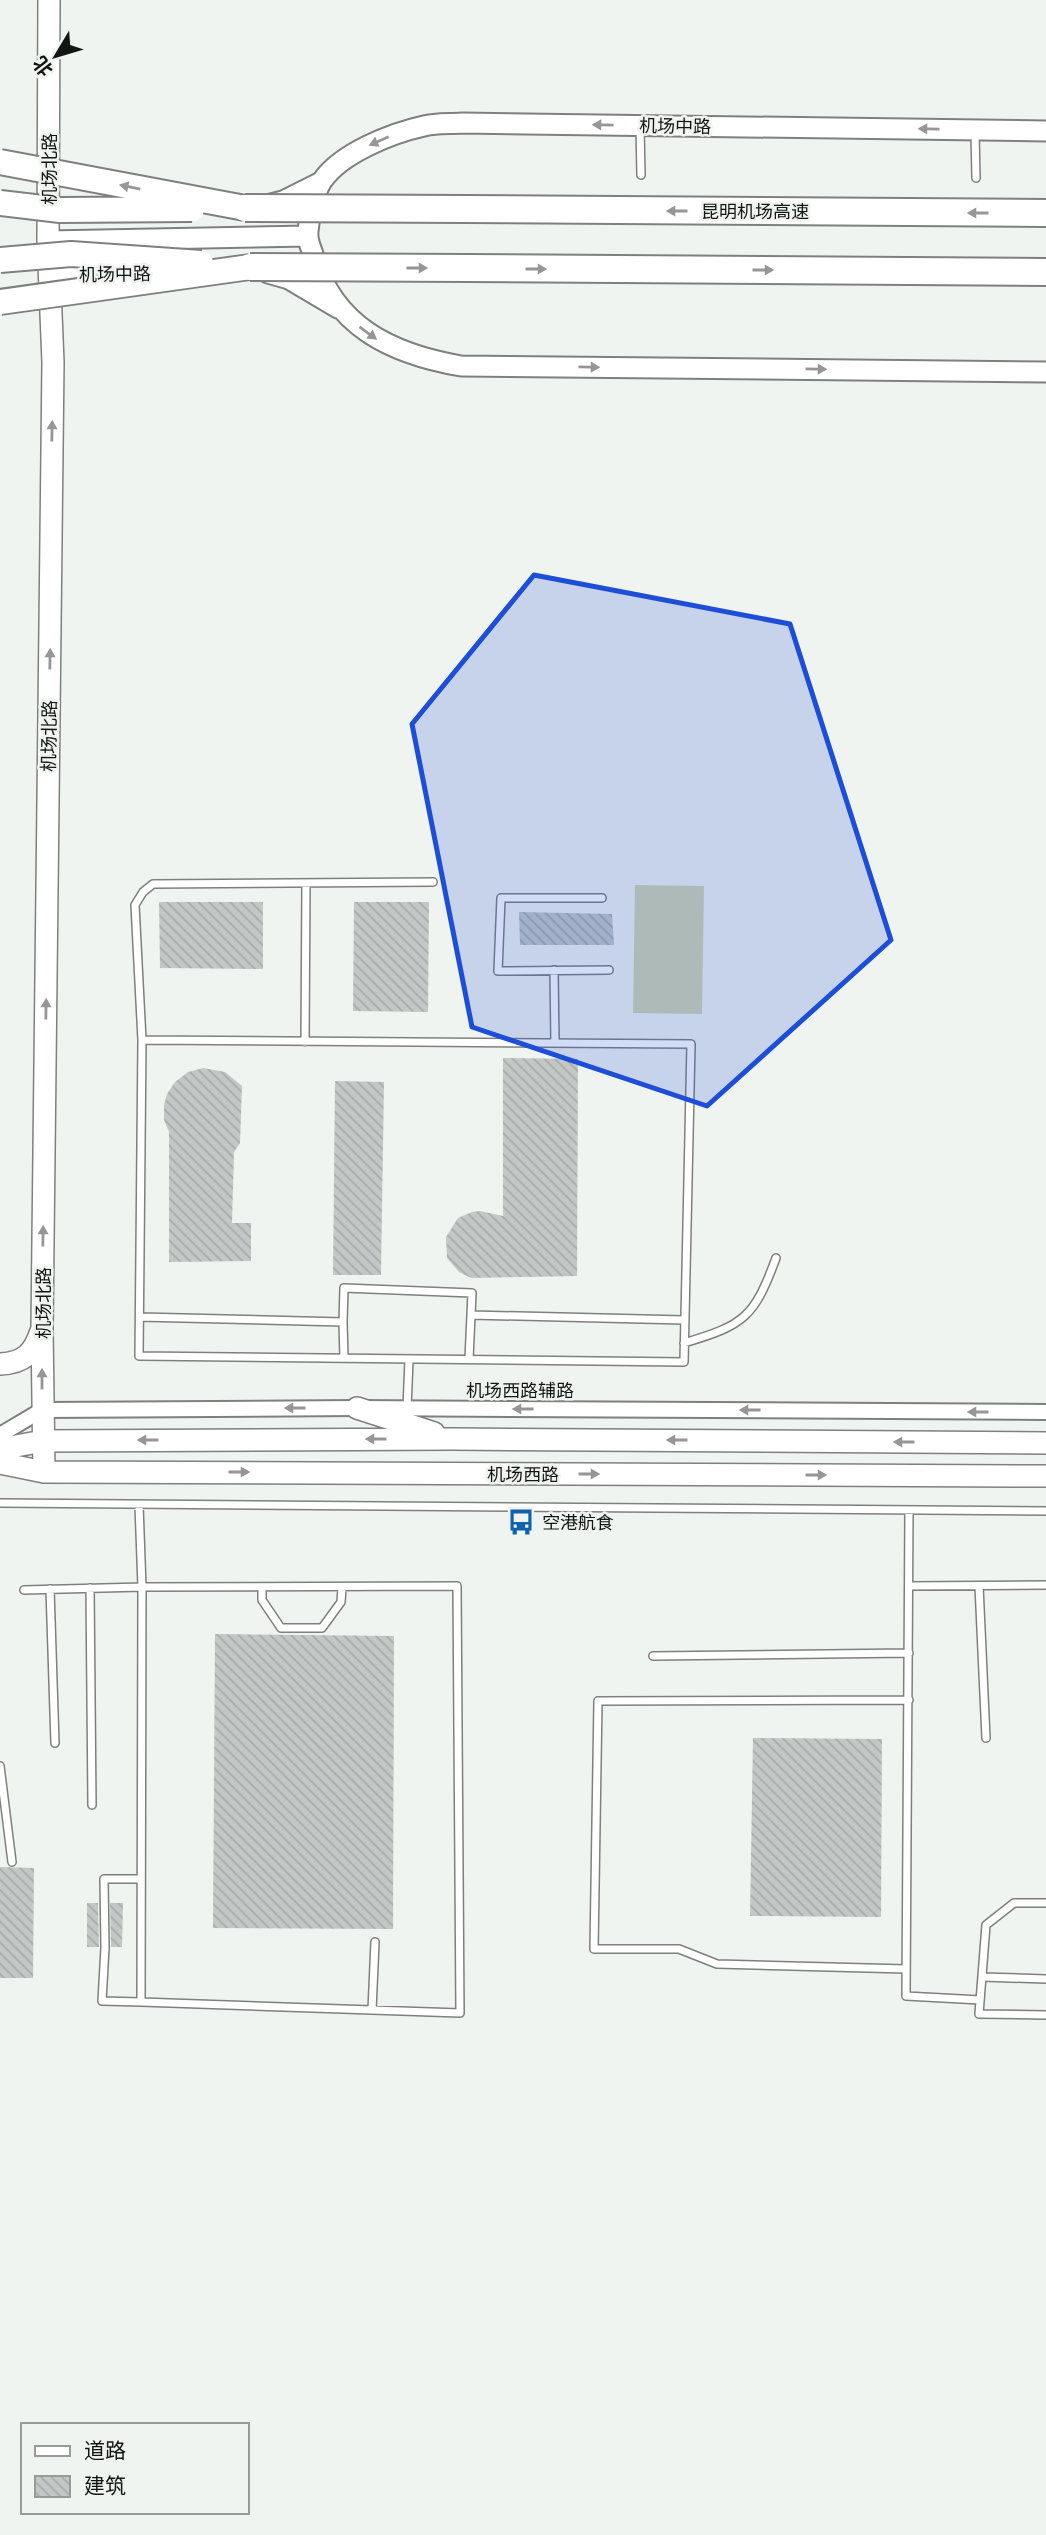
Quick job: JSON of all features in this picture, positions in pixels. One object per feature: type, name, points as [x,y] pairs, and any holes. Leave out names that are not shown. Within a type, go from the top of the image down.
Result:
[{"type":"highway","points":[[0,162],[245,208]]},
{"type":"highway","points":[[0,203],[61,211],[245,208]]},
{"type":"highway","name":"昆明机场高速","points":[[245,208],[1046,214]]},
{"type":"highway","points":[[0,260],[71,254],[250,267],[1046,272]]},
{"type":"highway","points":[[0,302],[250,267]]},
{"type":"main road","name":"机场北路","points":[[44,1472],[42,1329],[53,362],[48,241],[49,0]]},
{"type":"main road","points":[[0,1364],[21,1360],[36,1347],[42,1329]]},
{"type":"main road","points":[[357,1408],[452,1439]]},
{"type":"main road","name":"机场西路","points":[[0,1449],[43,1441],[452,1439],[1046,1443]]},
{"type":"main road","name":"机场西路","points":[[0,1463],[44,1472],[1046,1476]]},
{"type":"main road","points":[[1007,1475],[1046,1490]]},
{"type":"street","name":"机场中路","points":[[49,208],[263,206],[283,201],[321,182],[340,163],[368,146],[397,133],[427,125],[461,123],[1046,131]]},
{"type":"street","name":"机场中路","points":[[321,182],[308,236],[317,269],[339,309]]},
{"type":"street","name":"机场中路","points":[[48,241],[308,236]]},
{"type":"street","name":"机场中路","points":[[50,275],[263,272],[289,279],[339,309],[378,340],[429,360],[461,366],[1046,372]]},
{"type":"street","name":"机场西路辅路","points":[[42,1410],[407,1408],[1046,1412]]},
{"type":"street","points":[[0,1435],[42,1410]]},
{"type":"lane","points":[[640,125],[641,175]]},
{"type":"lane","points":[[975,130],[976,177]]},
{"type":"lane","points":[[142,1040],[691,1044],[684,1362],[139,1356],[142,1040],[135,905],[143,892],[153,884],[433,882]]},
{"type":"lane","points":[[306,883],[306,1042]]},
{"type":"lane","points":[[602,898],[501,898],[498,971],[609,970]]},
{"type":"lane","points":[[554,970],[555,1043]]},
{"type":"lane","points":[[684,1343],[718,1333],[741,1321],[763,1293],[776,1258]]},
{"type":"lane","points":[[344,1358],[344,1288],[472,1293],[470,1359]]},
{"type":"lane","points":[[471,1315],[684,1320]]},
{"type":"lane","points":[[140,1317],[343,1322]]},
{"type":"lane","points":[[407,1408],[409,1360]]},
{"type":"lane","points":[[0,1503],[1046,1511]]},
{"type":"lane","points":[[139,1505],[142,1587],[141,2002]]},
{"type":"lane","points":[[909,1510],[905,1996],[980,2000]]},
{"type":"lane","points":[[910,1586],[1046,1585]]},
{"type":"lane","points":[[24,1590],[457,1586],[460,2013],[102,2001],[105,1948],[104,1879],[142,1880]]},
{"type":"lane","points":[[979,1586],[986,1738]]},
{"type":"lane","points":[[262,1587],[262,1600],[281,1628],[323,1628],[341,1602],[342,1588]]},
{"type":"lane","points":[[89,1588],[92,1805]]},
{"type":"lane","points":[[50,1589],[55,1742]]},
{"type":"lane","points":[[653,1656],[909,1653]]},
{"type":"lane","points":[[906,1969],[717,1964],[679,1949],[594,1949],[598,1701],[909,1700]]},
{"type":"lane","points":[[0,1766],[12,1862]]},
{"type":"lane","points":[[1046,1903],[1014,1903],[986,1925],[979,2014],[1046,2015]]},
{"type":"lane","points":[[372,2010],[375,1942]]},
{"type":"lane","points":[[982,1978],[1046,1979]]},
{"type":"highlighted area","points":[[534,575],[790,624],[891,940],[707,1106],[472,1027],[412,724]]},
{"type":"green space","points":[[635,885],[704,886],[702,1014],[633,1013]]},
{"type":"building","points":[[159,902],[263,902],[263,969],[160,968]]},
{"type":"building","points":[[354,902],[429,902],[428,1012],[353,1011]]},
{"type":"building","points":[[519,912],[612,914],[614,945],[520,945]]},
{"type":"building","points":[[503,1058],[578,1059],[577,1276],[471,1278],[459,1272],[447,1258],[446,1237],[458,1218],[480,1211],[503,1216]]},
{"type":"building","points":[[203,1068],[225,1072],[242,1086],[240,1143],[234,1152],[232,1223],[251,1223],[251,1261],[169,1262],[169,1132],[164,1120],[164,1105],[175,1082],[188,1072]]},
{"type":"building","points":[[335,1081],[384,1082],[381,1275],[333,1275]]},
{"type":"building","points":[[215,1634],[394,1636],[393,1929],[213,1928]]},
{"type":"building","points":[[753,1738],[882,1739],[881,1917],[750,1916]]},
{"type":"building","points":[[0,1867],[34,1868],[33,1978],[0,1978]]},
{"type":"building","points":[[87,1903],[98,1903],[99,1947],[87,1947]]},
{"type":"building","points":[[110,1903],[123,1903],[122,1947],[111,1947]]},
{"type":"place","name":"空港航食","points":[[521,1522]]}]
